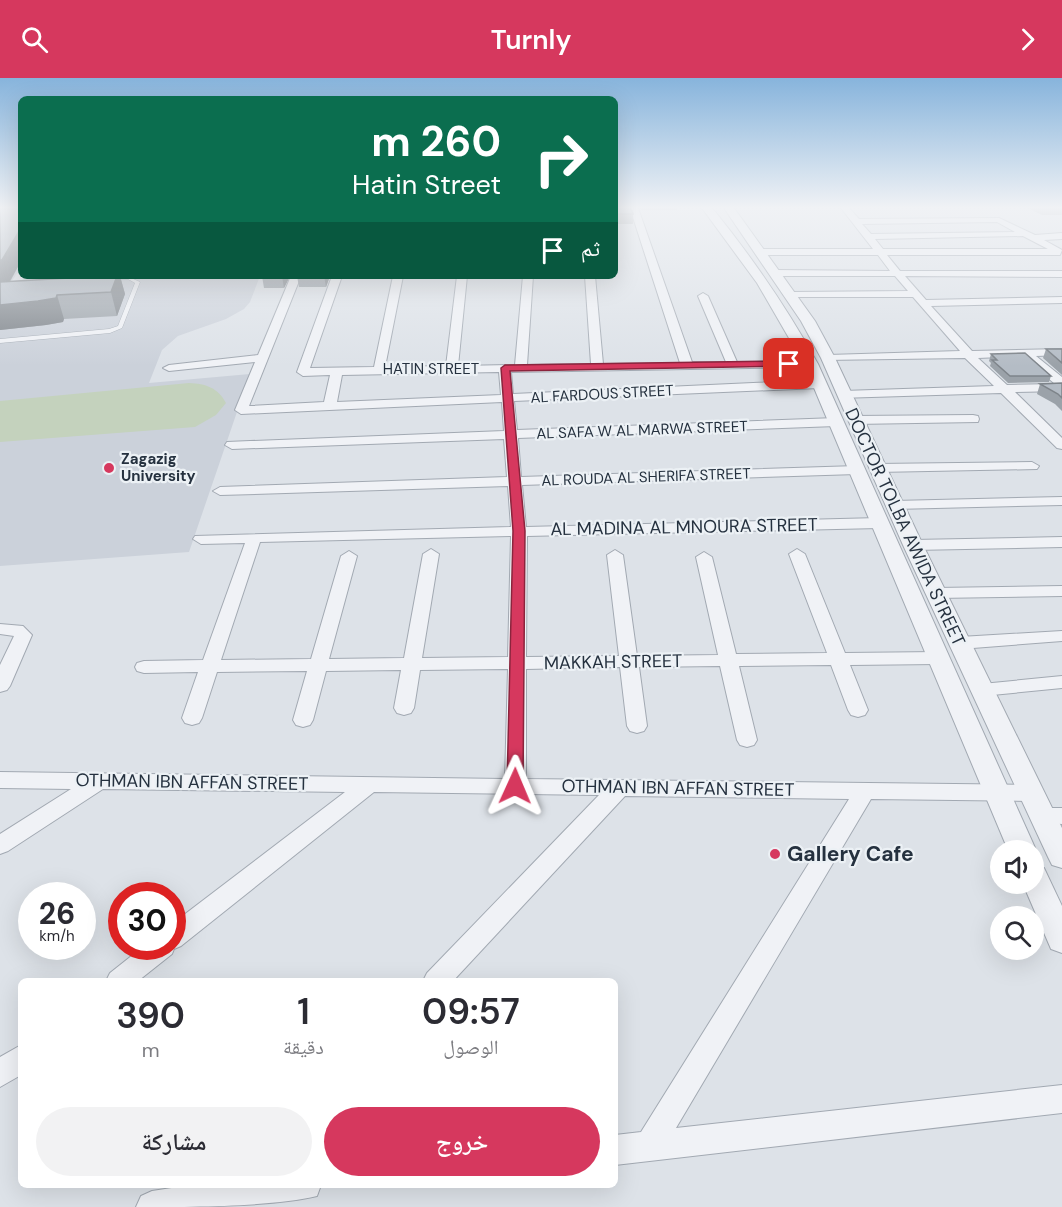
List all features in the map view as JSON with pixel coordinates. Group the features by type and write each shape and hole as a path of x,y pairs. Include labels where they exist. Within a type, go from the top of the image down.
{"street":[{"path":"652,261 687,365"},
{"name":"DOCTOR TOLBA AWIDA STREET","path":"748,261 843,396 845,421 857,470 1018,840"},
{"name":"DOCTOR TOLBA AWIDA STREET","path":"766,261 808,321 819,361 819,384 877,468 1032,793 1052,816 1062,857"},
{"path":"887,261 969,355 1062,445"},
{"path":"775,273 1062,274"},
{"path":"169,368 263,358 295,279"},
{"name":"HATIN STREET","path":"336,279 303,372 379,369 424,385 452,368 733,365 1062,352"},
{"path":"379,369 397,279"},
{"path":"452,368 462,279"},
{"path":"515,786 519,531 508,398 528,279"},
{"path":"590,279 597,367"},
{"path":"791,295 916,294"},
{"path":"703,296 733,365"},
{"path":"924,303 1062,300"},
{"path":"1026,354 1062,385"},
{"name":"AL FARDOUS STREET","path":"263,358 241,410 330,406 424,385 508,398 819,384"},
{"path":"747,364 757,387"},
{"path":"330,406 337,371"},
{"path":"843,396 1062,385"},
{"name":"AL SAFA W AL MARWA STREET","path":"232,445 845,421 973,419"},
{"path":"877,468 1032,466"},
{"name":"AL ROUDA AL SHERIFA STREET","path":"220,491 857,470"},
{"path":"894,505 1062,501"},
{"name":"AL MADINA AL MNOURA STREET","path":"201,539 879,523"},
{"path":"192,718 254,538"},
{"path":"913,545 1062,542"},
{"path":"404,708 432,554"},
{"path":"797,554 858,710"},
{"path":"615,555 637,726"},
{"path":"303,720 350,556"},
{"path":"704,557 747,740"},
{"path":"936,593 1062,591"},
{"path":"0,629 17,630 23,635 0,686"},
{"path":"960,643 1062,636"},
{"name":"MAKKAH STREET","path":"144,667 938,658"},
{"path":"982,690 1062,682"},
{"name":"OTHMAN IBN AFFAN STREET","path":"0,780 1032,793"},
{"path":"0,845 99,781"},
{"path":"186,928 370,784"},
{"path":"439,978 620,788"},
{"path":"650,1146 865,791"},
{"path":"1042,894 1062,940"},
{"path":"123,978 145,960"},
{"path":"0,1074 18,1060"},
{"path":"618,1150 1062,1099"},
{"path":"159,1207 239,1189 256,1188"}],"lane":[{"path":"0,341 110,331 120,327 138,282 131,279"}],"shaded area":[{"name":"Zagazig University","path":"0,261 18,261 18,272 12,281 36,279 259,279 250,302 244,309 226,319 178,336 162,350 149,383 250,374 189,552 0,566"}],"green space":[{"path":"189,383 210,387 219,393 226,403 216,415 195,427 0,442 0,401"}],"building":[{"path":"116,279 111,292 57,295 56,298 0,305 0,282"},
{"path":"1046,349 1062,349 1062,363"},
{"path":"1025,353 1051,376 1010,376 992,360 997,360 991,354"},
{"path":"1062,383 1062,398 1040,384"}],"place":[{"name":"Zagazig University","path":"109,468"},
{"name":"Gallery Cafe","path":"775,854"}],"route":[{"path":"515,786 519,531 505,368 789,364"}]}
